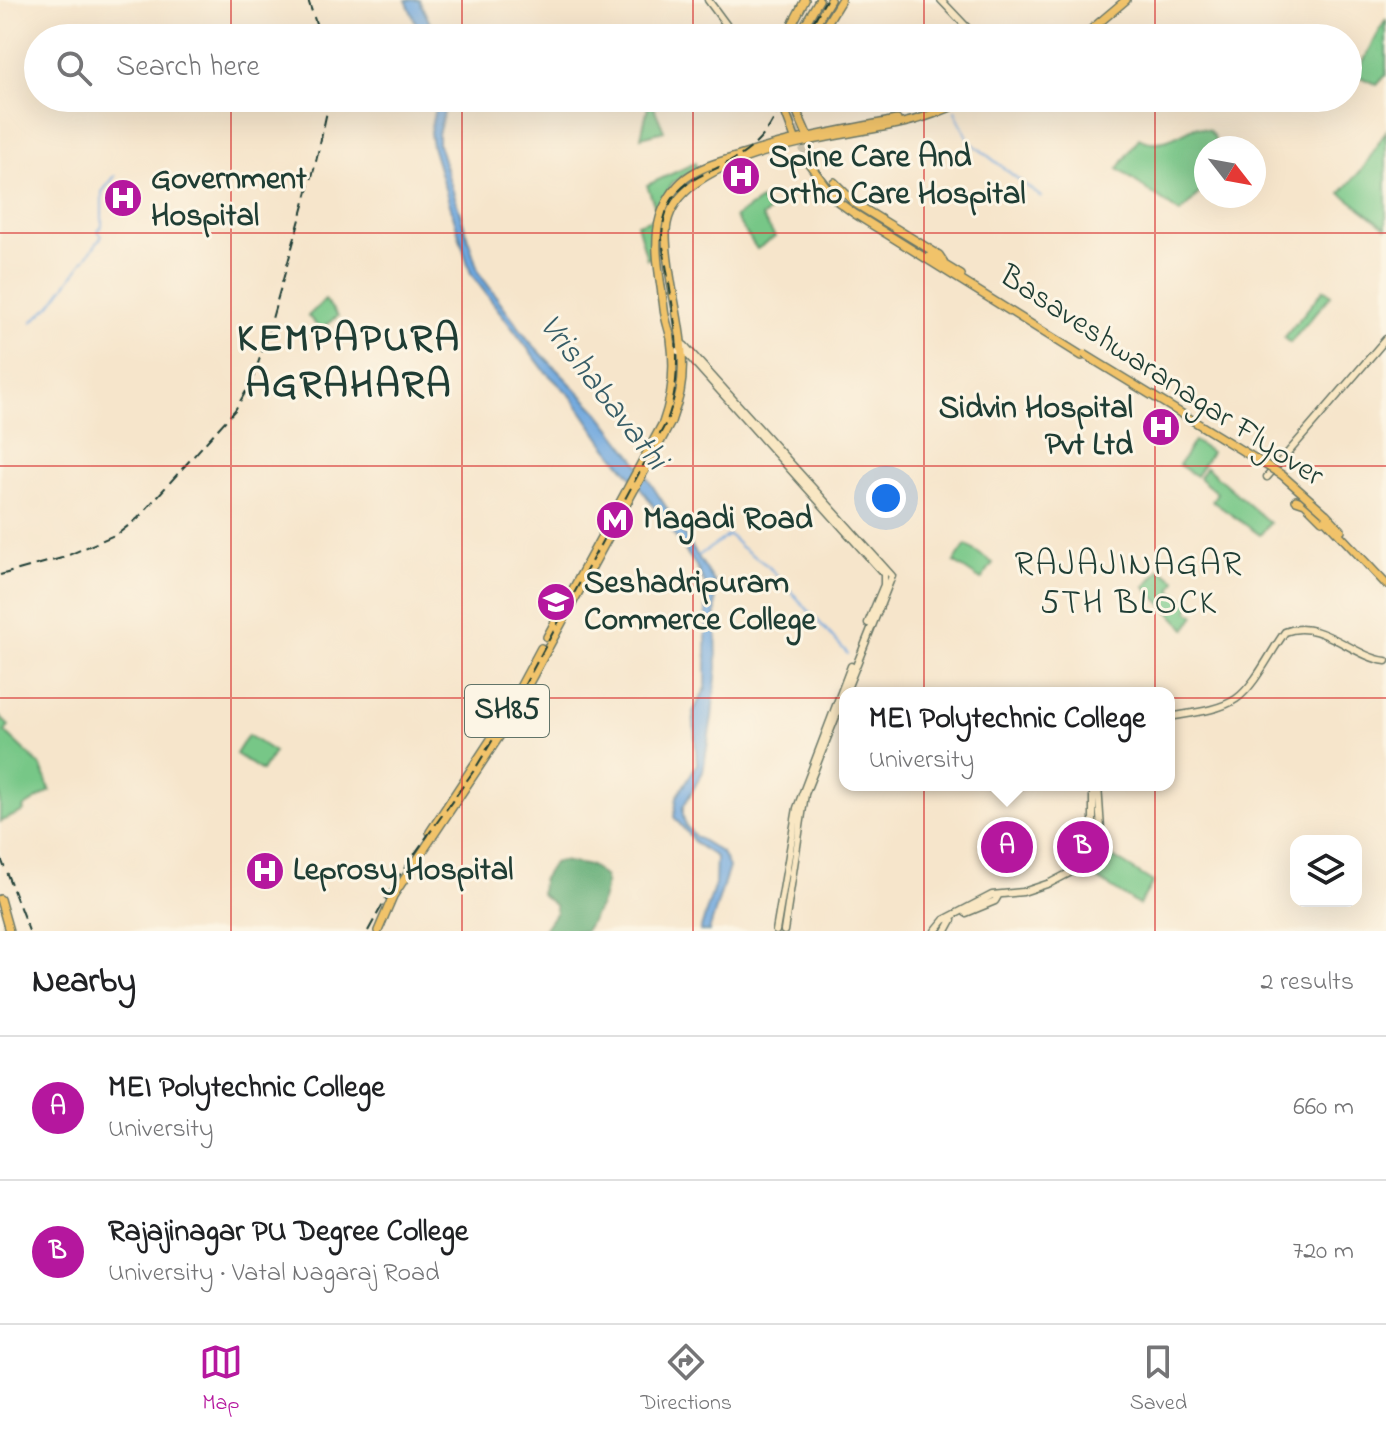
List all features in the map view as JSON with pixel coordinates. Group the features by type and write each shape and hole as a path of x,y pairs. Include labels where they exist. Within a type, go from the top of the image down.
{"main road":[{"path":"708,0 726,24"},
{"path":"793,24 805,0"},
{"path":"811,24 819,0"},
{"path":"812,21 830,0"},
{"path":"826,24 841,0"},
{"path":"941,0 964,24"},
{"path":"1090,24 1118,0"},
{"path":"1098,24 1126,0"},
{"path":"785,112 796,141"},
{"path":"797,112 809,138"},
{"name":"SH85","path":"376,931 393,896 498,738 633,486 671,422 680,392 666,243 666,225 671,207 678,197 704,177 785,144 921,112"},
{"name":"SH85","path":"809,138 903,124 935,112"},
{"path":"789,122 785,144 800,153"},
{"path":"809,160 841,197 944,271"},
{"path":"834,182 856,204 939,255 944,271"},
{"name":"Basaveshwaranagar Flyover","path":"944,271 1083,355"},
{"name":"Basaveshwaranagar Flyover","path":"944,271 1282,475 1343,531"},
{"path":"1267,477 1386,339"},
{"path":"676,346 765,439 885,576 843,687"},
{"path":"676,346 737,401 892,576 848,687"},
{"path":"1296,500 1305,503 1343,531 1386,584"},
{"path":"1377,570 1386,577"},
{"path":"1175,716 1234,700 1247,689 1285,632 1291,629 1315,631 1385,660"},
{"path":"776,931 797,808 839,698"},
{"path":"784,931 805,794 839,709"},
{"path":"940,931 948,920 992,895 1050,883 1077,869 1101,830 1097,791"},
{"path":"0,899 7,931"},
{"path":"0,911 7,931"}],"green space":[{"path":"1386,19 1386,75 1377,85 1362,78 1362,64"},
{"path":"647,112 656,112 664,131 641,137"},
{"path":"1195,127 1209,130 1214,136 1194,136 1194,199 1180,213 1118,169 1139,138 1160,142"},
{"path":"1386,131 1386,228 1341,193 1364,167"},
{"path":"695,163 697,168 672,183 656,210 647,185"},
{"path":"761,200 769,212 762,217 775,237 757,249 735,217"},
{"path":"656,218 651,241 653,256 647,259 637,224"},
{"path":"1324,289 1331,295 1290,343 1284,338"},
{"path":"325,300 338,316 320,329 308,316"},
{"path":"1194,441 1211,452 1196,476 1179,465"},
{"path":"1206,467 1270,523 1260,535 1212,501 1217,493 1199,478"},
{"path":"966,545 993,563 981,580 954,562"},
{"path":"1160,569 1176,580 1171,590 1192,604 1188,611 1195,615 1186,629 1145,587"},
{"path":"0,717 9,726 5,732 41,766 50,791 23,808 24,811 0,822"},
{"path":"248,735 274,752 262,771 236,754"},
{"path":"1105,852 1153,882 1139,905 1089,873 1100,854"},
{"path":"561,861 591,866 605,877 603,898 585,931 543,931 556,912 555,905 541,894 542,880 553,863"}],"water":[{"path":"406,0 419,0 430,24 416,24"},
{"path":"434,112 444,112 438,144 479,273 530,342 599,413 637,462 715,583 717,667 712,717 703,772 683,807 686,826 695,836 722,853 729,867 709,931 700,931 715,884 716,857 696,844 674,817 677,797 697,764 693,712 706,688 706,586 696,566 640,487 605,445 571,396 545,371 471,274 430,132"}],"waterway":[{"path":"955,112 969,141 1041,197"},
{"path":"32,322 51,305 102,236 98,231 102,226 102,192 115,176"},
{"path":"698,556 729,535 768,566 848,654"}],"tunnel":[{"path":"790,112 807,161"}],"railway":[{"path":"308,0 316,24"},
{"path":"812,24 826,0"},
{"path":"0,575 62,558 119,533 138,518 235,410 252,381 266,340 315,166 327,112"},
{"path":"368,931 396,880 475,769 511,710 666,423 673,401 677,355 662,239 665,217 672,200 694,179 753,146 763,136 777,112"},
{"path":"0,856 29,931"}],"place":[{"name":"Spine Care And Ortho Care Hospital","path":"741,176"},
{"name":"Government Hospital","path":"123,198"},
{"name":"Sidvin Hospital Pvt Ltd","path":"1161,427"},
{"name":"Magadi Road","path":"615,520"},
{"name":"Seshadripuram Commerce College","path":"556,602"},
{"name":"MEI Polytechnic College","path":"1007,847"},
{"name":"Rajajinagar PU Degree College","path":"1083,847"},
{"name":"Leprosy Hospital","path":"265,871"}],"district":[{"name":"KEMPAPURA AGRAHARA","path":"349,363"},
{"name":"RAJAJINAGAR 5TH BLOCK","path":"1129,586"}],"water label":[{"name":"Vrishabavathi","path":"602,393"}]}
